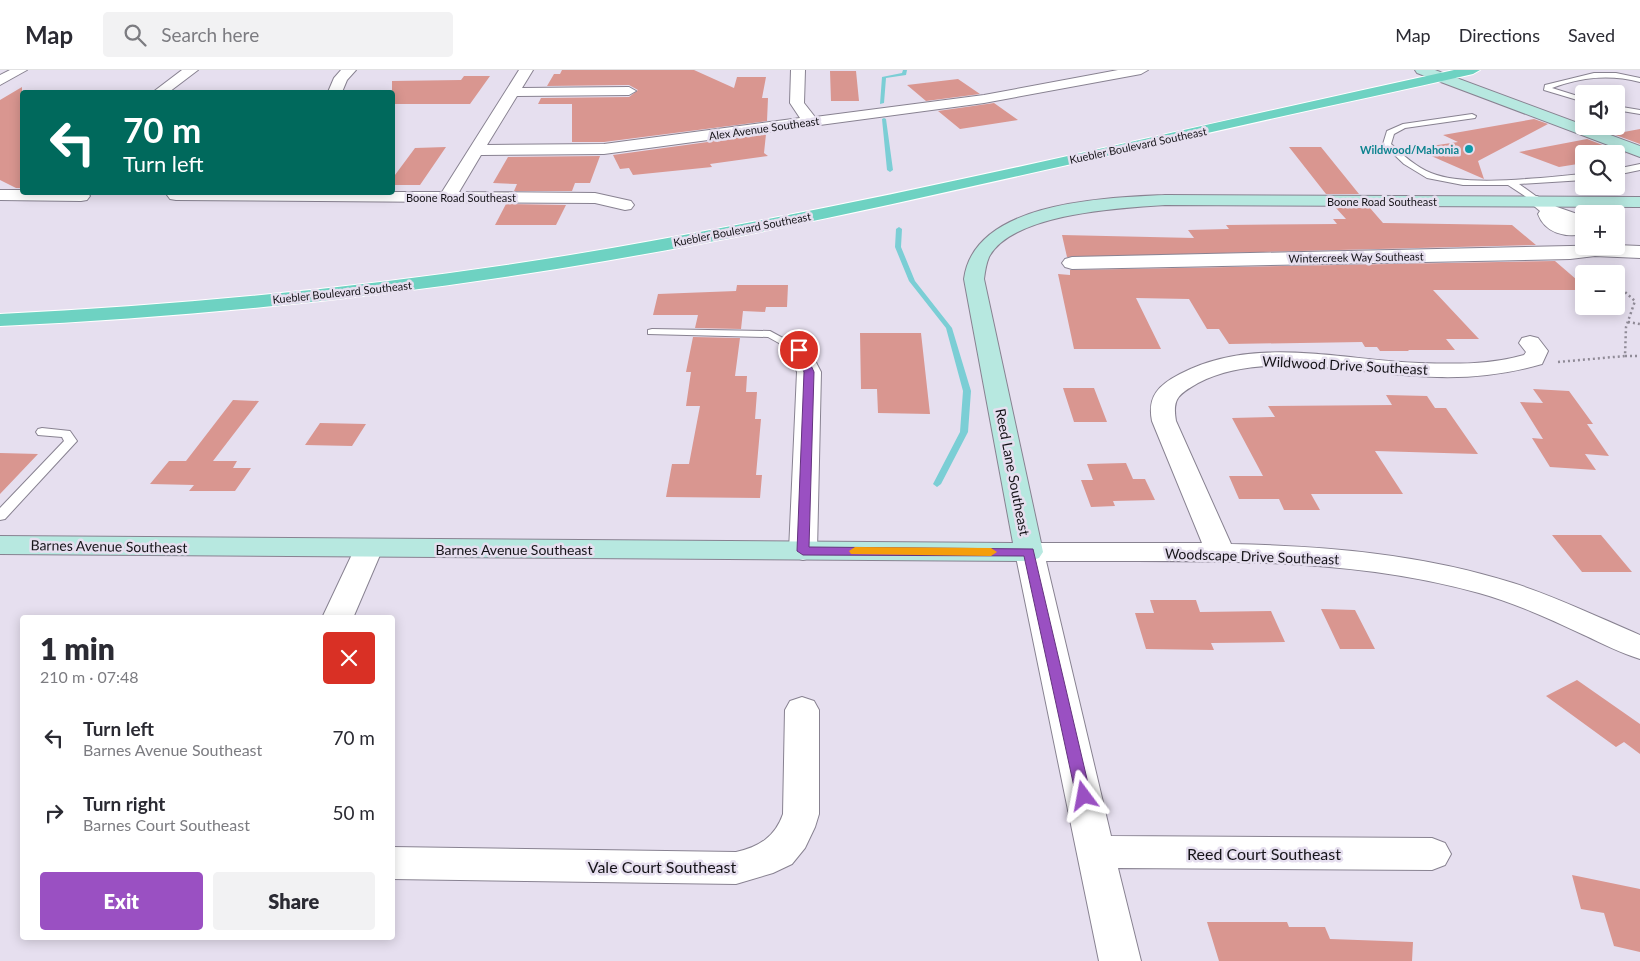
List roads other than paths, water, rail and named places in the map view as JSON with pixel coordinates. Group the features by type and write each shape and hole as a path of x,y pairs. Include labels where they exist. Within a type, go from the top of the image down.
{"main road":[{"name":"Kuebler Boulevard Southeast","path":"0,320 287,298 445,280 538,266 764,226 1473,70"}],"street":[{"path":"0,81 20,70"},
{"path":"163,90 191,70"},
{"path":"336,90 341,78 349,70"},
{"path":"447,197 526,70"},
{"path":"798,70 797,103 810,121"},
{"name":"Alex Avenue Southeast","path":"476,150 604,149 984,99 1141,70"},
{"path":"1422,70 1640,152"},
{"path":"1034,77 1051,87"},
{"path":"513,92 629,91"},
{"path":"0,196 81,196"},
{"name":"Boone Road Southeast","path":"176,196 595,198 625,205"},
{"name":"Boone Road Southeast","path":"1124,202 1203,200 1640,202"},
{"path":"1537,201 1553,212 1547,214 1548,219 1575,236"},
{"name":"Reed Lane Southeast","path":"1120,961 1029,552 975,286 975,263 983,250 994,239 1025,222 1070,210 1124,202"},
{"name":"Wintercreek Way Southeast","path":"1072,263 1550,253 1575,245"},
{"name":"Wintercreek Way Southeast","path":"1625,249 1640,252"},
{"path":"799,350 809,372 803,551"},
{"name":"Wildwood Drive Southeast","path":"1221,554 1164,421 1162,405 1168,393 1196,372 1219,366 1262,360 1434,370 1487,367 1529,352"},
{"name":"Barnes Avenue Southeast","path":"0,544 1029,552"},
{"path":"338,615 369,548"},
{"name":"Woodscape Drive Southeast","path":"1029,552 1292,555 1350,560 1484,584 1530,600 1640,648"},
{"name":"Vale Court Southeast","path":"395,863 736,868 763,863 783,849 797,830 801,814 802,710"},
{"name":"Reed Court Southeast","path":"1096,852 1432,854"}],"lane":[{"path":"1575,98 1556,94 1548,90 1548,87 1602,74 1627,76 1640,80"},
{"path":"1625,110 1640,112"},
{"path":"1625,115 1640,112"},
{"path":"1472,116 1403,126 1390,133 1387,144 1398,156 1429,176 1455,181 1575,177"},
{"path":"1625,170 1640,167"},
{"path":"1509,180 1537,201"},
{"path":"652,332 770,334 799,350"},
{"path":"0,516 72,440 66,434 42,432"}],"waterway":[{"path":"882,103 884,77 904,74 905,70"},
{"path":"884,119 890,170"},
{"path":"899,229 898,247 912,281 949,328 967,391 964,432 937,484"}],"place":[{"name":"Wildwood/Mahonia","path":"1469,149"}]}
